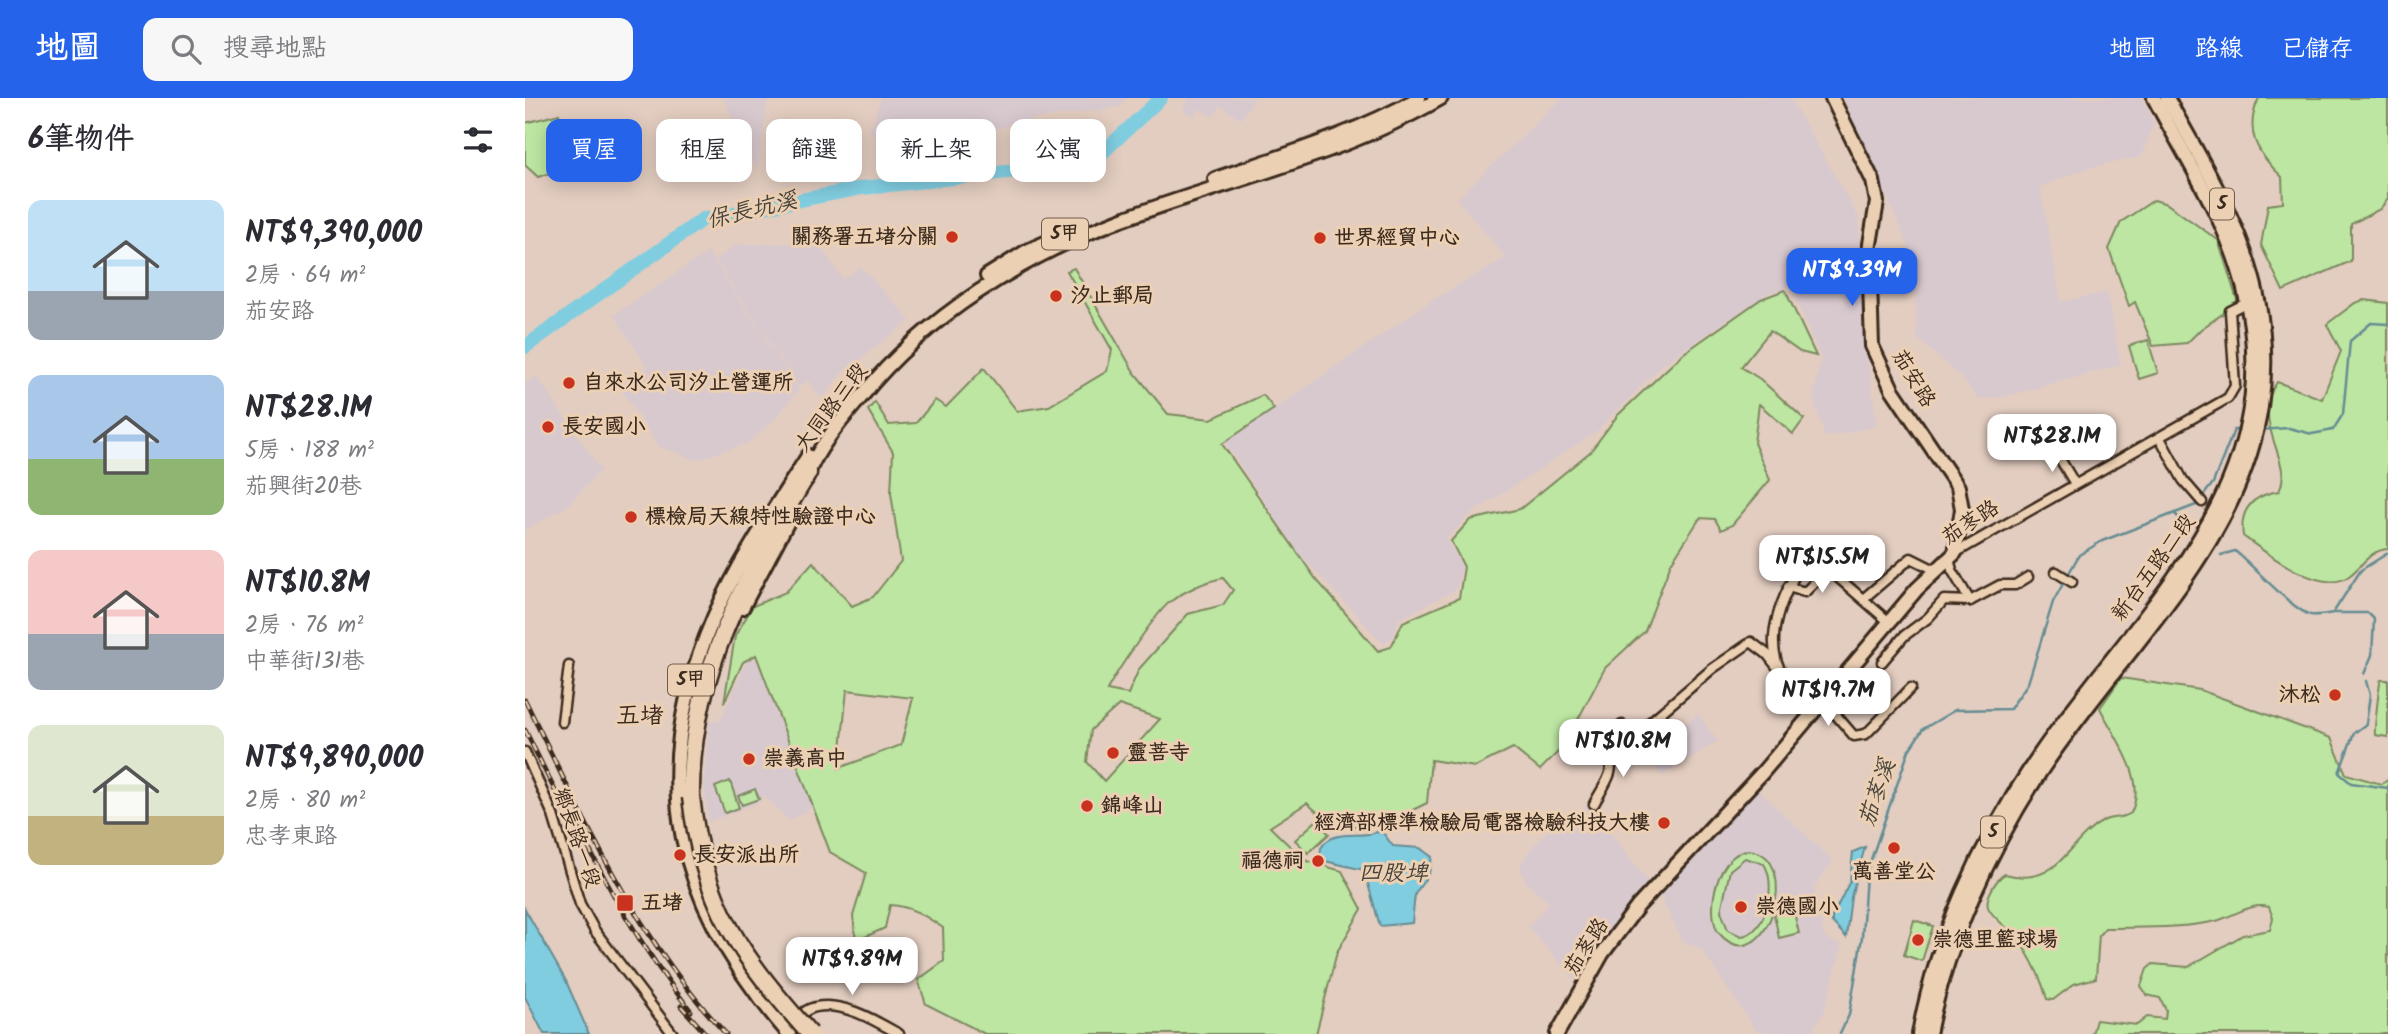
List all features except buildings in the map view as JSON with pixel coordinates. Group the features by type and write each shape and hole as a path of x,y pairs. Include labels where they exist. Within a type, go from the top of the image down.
{"highway":[{"path":"808,473 725,628 711,665 694,733 688,800 701,859 732,934 757,974 810,1034"},
{"path":"789,486 725,615 699,677 686,746 688,800 698,872 729,937 754,978 803,1034"}],"main road":[{"name":"大同路三段","path":"787,1031 737,970 698,894 680,828 675,777 684,709 701,650 715,615 767,518 833,419 870,373 915,329 1027,251 1117,212 1294,154 1381,118 1419,98"},
{"name":"大同路三段","path":"820,1034 759,963 732,919 706,856 697,795 701,722 712,678 732,628 801,498 808,473 841,420 877,377 921,335 1003,276 1075,239 1120,220 1377,132 1441,98"},
{"name":"茄安路","path":"1832,98 1873,181 1877,202 1869,250 1872,346 1892,389 1958,487 1962,509 1952,556"},
{"name":"新台五路二段","path":"1929,1034 1952,948 1988,864 2040,773 2091,701 2193,569 2215,535 2239,489 2251,453 2260,408 2264,366 2237,234 2170,116 2154,98"},
{"name":"新台五路二段","path":"2167,98 2170,116"},
{"name":"新台五路二段","path":"1919,1034 1946,936 1991,835 2033,765 2074,705 2199,543 2226,494 2239,461 2251,404 2255,321"},
{"name":"茄苳路","path":"1557,1034 1602,954 1637,906 1762,773 1930,575 1952,556"}],"street":[{"name":"茄苳路","path":"1952,556 2160,438 2233,392 2230,311 2252,301"},
{"path":"2160,438 2183,480 2200,498"},
{"path":"2054,449 2075,484"},
{"path":"1952,556 1952,570 1971,601"},
{"path":"1785,677 1773,636 1788,587 1804,558"},
{"path":"1863,599 1911,558 1937,570"},
{"path":"1788,587 1805,592 1826,571 1889,622"},
{"path":"2056,572 2072,582"},
{"path":"1882,662 1904,636 1928,618 1944,600 1971,601 2000,585 2015,585 2028,577"},
{"path":"1594,804 1610,772 1610,738 1622,725 1635,735 1712,669 1751,642 1767,654 1785,677 1822,704 1854,736 1866,734 1911,688"},
{"path":"562,722 569,666"},
{"name":"鄉長路一段","path":"525,752 553,815 580,904 595,931 673,1034"},
{"path":"787,1031 801,1014 815,1007 840,1008 868,1017 899,1034"}],"shaded area":[{"path":"723,98 768,98 757,170 752,159 752,119 733,119"},
{"path":"881,98 1126,98 1120,107 1034,119 1010,119 1010,124 996,129 996,119 876,119 876,134 870,132"},
{"path":"1188,98 1255,98 1241,119 1220,106 1213,117 1199,109 1194,116 1183,111"},
{"path":"1562,98 1790,98 1859,218 1864,327 1877,426 1825,437 1813,398 1821,358 1791,287 1766,294 1663,364 1596,432 1471,514 1446,539 1462,566 1457,589 1398,620 1394,637 1383,643 1303,558 1225,443 1431,301 1506,258 1457,199"},
{"path":"1843,98 2142,98 2154,122 2141,157 2088,168 2040,187 2061,302 2107,292 2121,365 2003,397 1978,399 1966,382 1917,338 1914,259"},
{"path":"817,242 843,279 861,267 910,320 839,376 824,397 820,397 808,381 799,387 715,260 736,245"},
{"path":"708,252 799,389 775,419 748,443 695,460 658,446 617,382 630,373 648,369 614,315"},
{"name":"長安國小","path":"537,377 601,470 567,506 525,530 525,384"},
{"name":"崇義高中","path":"756,658 812,807 789,821 764,795 760,802 708,822 704,779 709,721 720,721 747,661"},
{"path":"1698,714 1718,741 1662,775 1636,742 1646,734 1656,746"},
{"name":"崇德國小","path":"1757,789 1833,861 1814,887 1824,937 1842,946 1824,1012 1810,1034 1756,1031 1701,949 1683,941 1658,892"},
{"path":"1589,804 1648,882 1619,916 1577,982 1528,927 1549,903 1526,882 1520,867 1528,852 1557,821 1570,819"}],"green space":[{"path":"2259,98 2388,98 2388,199 2380,209 2351,224 2351,261 2283,291 2261,245 2268,205 2283,203 2282,177 2266,160 2255,142 2252,121"},
{"path":"559,114 559,119 546,119 546,174 538,177 525,165 525,123"},
{"path":"2154,200 2167,204 2218,240 2238,303 2201,329 2187,343 2153,346 2135,302 2129,306 2109,249 2121,222"},
{"path":"1074,268 1134,372 1168,414 1211,419 1263,395 1274,409 1222,444 1315,578 1378,651 1391,647 1403,622 1459,598 1464,567 1451,541 1470,520 1520,509 1590,452 1618,415 1684,353 1761,299 1785,290 1816,356 1800,352 1770,331 1741,367 1760,379 1804,419 1793,434 1759,404 1754,443 1770,480 1732,525 1721,530 1715,519 1700,518 1671,563 1645,631 1605,668 1564,746 1540,770 1513,748 1475,767 1431,760 1427,803 1388,822 1335,828 1307,803 1270,827 1304,860 1342,871 1362,909 1337,952 1316,1034 985,1034 926,1004 918,980 944,961 943,928 912,910 890,905 885,928 856,941 853,916 866,873 830,852 756,655 743,662 724,703 735,636 753,606 786,592 813,562 852,606 873,597 901,561 891,493 893,452 868,410 875,402 889,425 916,423 935,400 946,407 984,368 1017,411 1049,406 1107,371 1112,350 1067,271","holes":["1223,578 1233,590 1223,605 1188,614 1139,669 1128,694 1107,690 1164,607 1188,590","847,690 913,698 901,745 839,768","1119,705 1160,719 1104,781 1087,762 1091,730"]},
{"path":"2364,300 2388,303 2388,549 2376,552 2349,576 2338,581 2324,581 2294,570 2243,536 2243,518 2256,500 2279,491 2282,480 2268,412 2270,397 2277,382 2322,399 2341,351 2327,324 2355,303"},
{"path":"2148,340 2158,373 2139,379 2129,346"},
{"path":"2121,678 2200,690 2331,738 2346,774 2381,784 2388,780 2388,1034 2092,1034 2096,1020 2137,1025 2147,1017 2165,1019 2166,1010 2160,998 2147,995 2141,986 2147,969 2153,964 2188,967 2243,935 2270,930 2273,918 2269,907 2262,906 2248,908 2202,924 2105,928 2099,935 2096,978 2074,984 2053,1000 2047,999 2027,953 2018,939 1990,911 1988,898 1995,884 2005,874 2023,877 2038,875 2051,869 2092,829 2105,820 2131,813 2135,800 2133,773 2100,708"},
{"path":"2381,680 2388,680 2388,737 2375,735"},
{"path":"730,781 739,808 725,813 715,787"},
{"path":"755,789 759,799 742,805 738,796"},
{"path":"1317,820 1329,834 1308,853 1295,840"},
{"path":"1748,850 1766,857 1775,872 1777,892 1772,913 1763,931 1750,943 1735,944 1718,932 1713,910 1722,871 1738,854","holes":["1745,858 1764,864 1770,883 1767,906 1757,927 1741,936 1728,930 1721,911 1730,870"]},
{"path":"1793,909 1799,933 1779,938 1774,914"},
{"name":"崇德里籃球場","path":"1914,920 1933,926 1922,961 1904,955"}],"water":[{"name":"四股埤","path":"1383,833 1393,846 1420,848 1432,857 1429,873 1415,894 1412,923 1380,926 1364,870 1325,861 1320,856 1321,848 1332,838"},
{"path":"1865,847 1851,897 1846,937 1832,922 1832,917 1850,881 1853,852"},
{"path":"525,909 566,981 589,1034 544,1034 525,997"}],"waterway":[{"name":"保長坑溪","path":"525,347 703,219 862,188 1043,168 1102,153 1161,98"},
{"path":"2259,430 2289,428 2312,434 2333,430 2343,414 2350,341 2371,323 2388,324"},
{"name":"茄苳溪","path":"1840,1034 1849,1015 1862,937 1866,874 1909,750 1923,729 1955,710 2010,709 2028,683 2053,602 2079,555 2102,541 2196,505 2213,483 2234,430 2242,430"},
{"name":"茄苳溪","path":"2174,513 2183,522"},
{"name":"茄苳溪","path":"2221,555 2235,551 2294,605 2303,612 2317,615 2333,613 2361,570 2388,553"},
{"path":"2335,613 2368,613 2374,619 2372,655 2364,674"},
{"path":"2366,681 2370,695 2366,724 2354,733 2339,773 2351,783 2388,788"}],"railway":[{"path":"525,700 590,832 638,917 694,997 726,1034"},
{"path":"525,730 568,817"},
{"path":"567,805 623,911 655,962 691,1011"},
{"path":"681,1006 706,1034"}],"place":[{"name":"關務署五堵分關","path":"952,237"},
{"name":"世界經貿中心","path":"1320,238"},
{"name":"汐止郵局","path":"1056,296"},
{"name":"自來水公司汐止營運所","path":"569,383"},
{"name":"長安國小","path":"548,427"},
{"name":"標檢局天線特性驗證中心","path":"631,517"},
{"name":"沐松","path":"2335,695"},
{"name":"靈菩寺","path":"1113,753"},
{"name":"崇義高中","path":"749,759"},
{"name":"錦峰山","path":"1087,806"},
{"name":"經濟部標準檢驗局電器檢驗科技大樓","path":"1664,823"},
{"name":"萬善堂公","path":"1894,848"},
{"name":"長安派出所","path":"680,855"},
{"name":"福德祠","path":"1318,861"},
{"name":"五堵","path":"625,903"},
{"name":"崇德國小","path":"1741,907"},
{"name":"崇德里籃球場","path":"1918,940"}],"district":[{"name":"五堵","path":"640,716"}]}
